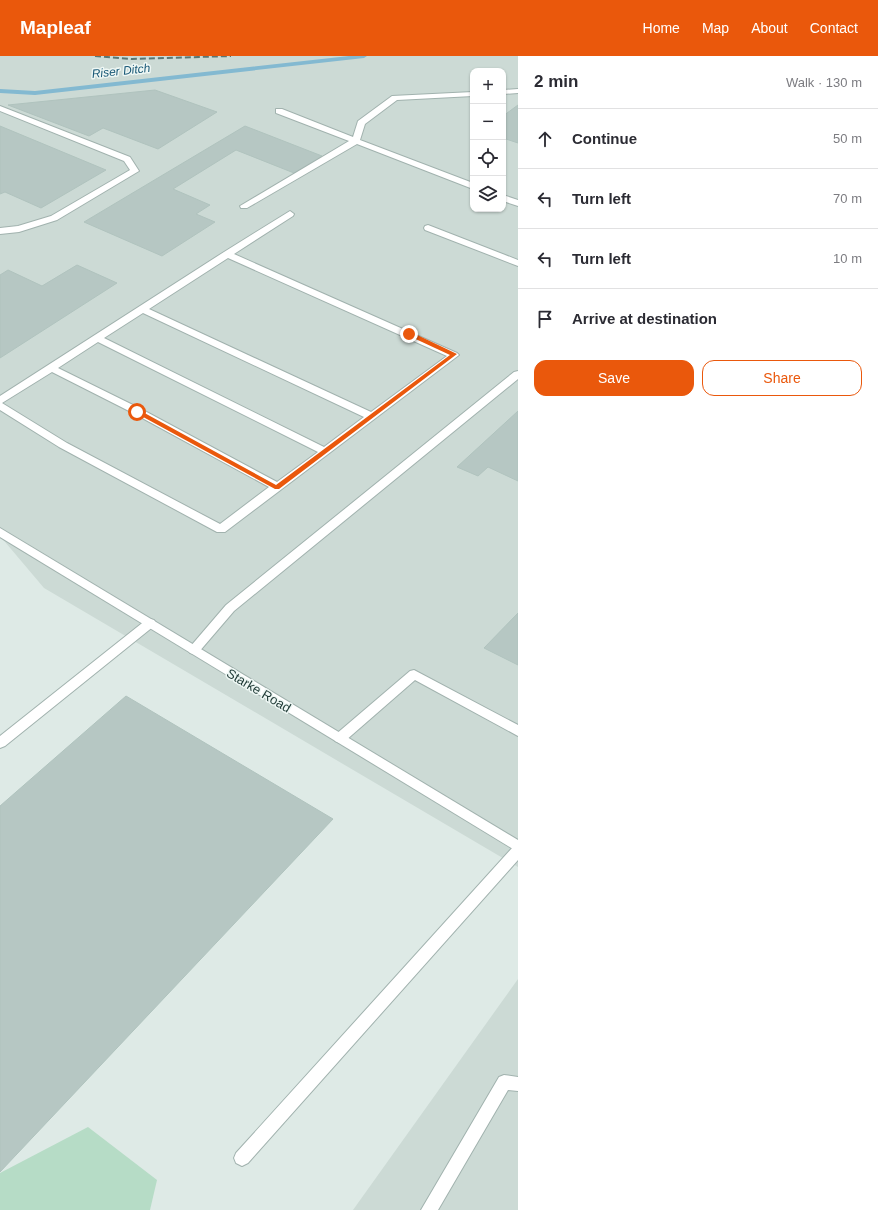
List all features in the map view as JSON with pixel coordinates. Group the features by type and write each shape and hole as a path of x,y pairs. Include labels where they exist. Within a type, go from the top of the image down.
{"street":[{"path":"506,92 518,91"},
{"path":"244,206 356,141 361,124 394,98 470,94"},
{"path":"0,108 127,159 135,172 54,218 19,229 0,231"},
{"path":"279,111 470,185"},
{"path":"506,199 518,203"},
{"path":"0,401 290,214"},
{"path":"428,228 518,263"},
{"path":"0,406 63,445 221,529 454,354 227,254"},
{"path":"142,309 370,416"},
{"path":"97,338 324,451"},
{"path":"51,368 277,487"},
{"path":"194,650 230,608 518,374"},
{"name":"Starke Road","path":"0,532 518,847"},
{"path":"0,743 150,623"},
{"path":"340,738 414,674 518,731"},
{"path":"242,1158 518,851"},
{"path":"429,1210 504,1082 518,1084"}],"shaded area":[{"path":"0,56 518,56 518,867 44,588 0,536"},
{"path":"518,979 518,1210 353,1210"}],"green space":[{"path":"88,1127 157,1180 150,1210 0,1210 0,1173"}],"building":[{"path":"155,90 217,112 158,149 103,128 89,136 8,105"},
{"path":"518,105 518,143 506,139 506,114"},
{"path":"0,126 106,170 41,208 5,192 0,194"},
{"path":"245,126 322,156 294,173 236,150 173,189 210,205 196,214 215,222 162,256 84,222"},
{"path":"77,265 117,283 0,358 0,275 8,270 42,286"},
{"path":"518,411 518,481 488,467 478,476 457,467"},
{"path":"518,613 518,665 484,648"},
{"path":"126,696 333,819 0,1172 0,806"}],"waterway":[{"name":"Riser Ditch","path":"0,91 35,93 364,56"}],"railway":[{"path":"95,56 132,59 231,56"}],"route":[{"path":"137,412 277,487 454,354 409,334"}]}
